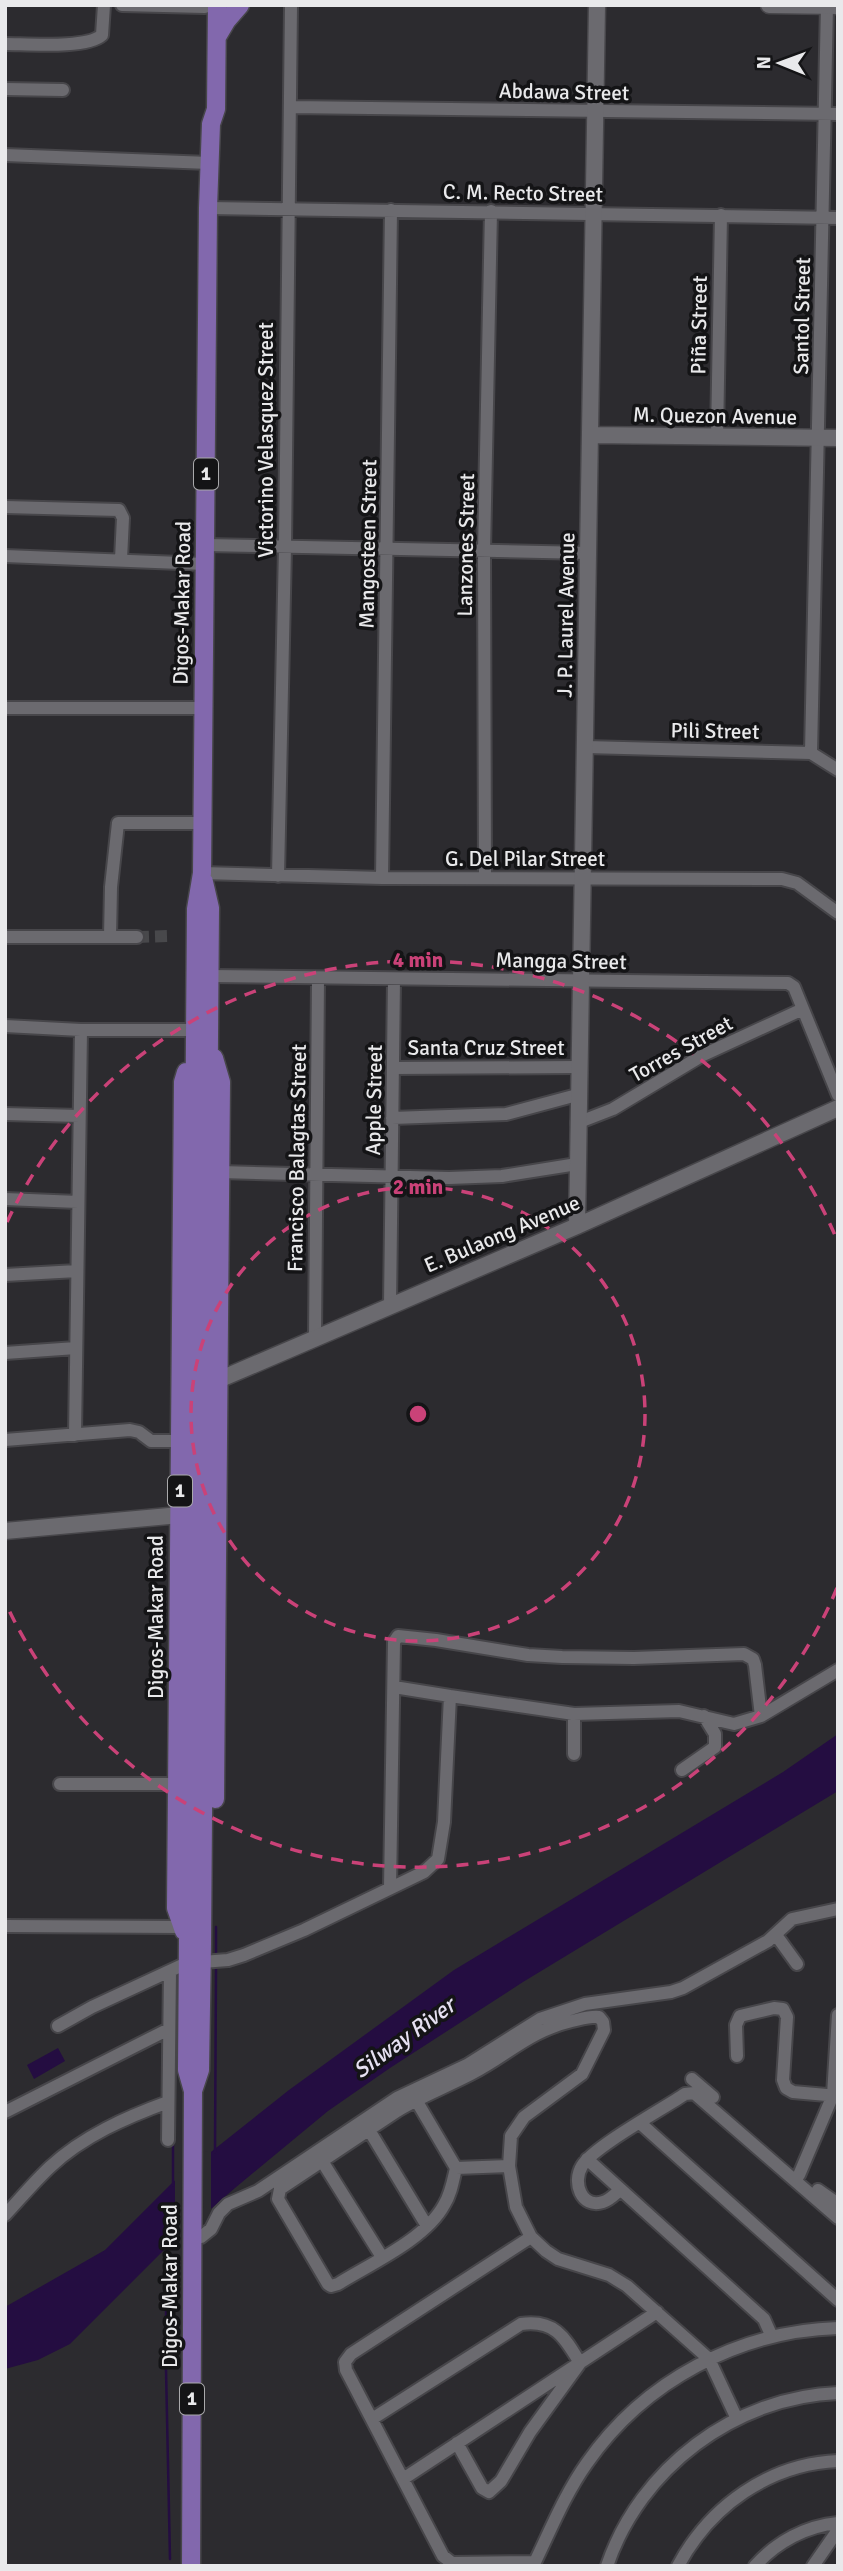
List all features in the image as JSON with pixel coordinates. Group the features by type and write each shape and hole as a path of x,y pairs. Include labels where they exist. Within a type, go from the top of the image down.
{"main road":[{"path":"217,37 240,5"},
{"name":"Digos-Makar Road","path":"191,2566 193,2091 187,2070 195,1953 202,1034 196,909 202,873 208,208 211,124 216,109 217,37 209,6"},
{"name":"Digos-Makar Road","path":"209,6 204,108 211,124"},
{"name":"Digos-Makar Road","path":"195,1953 176,1908 183,1082 202,1034 210,976 210,908 202,873"},
{"name":"Digos-Makar Road","path":"195,1953 215,1908 221,1082 202,1034"}],"street":[{"path":"5,44 99,39 102,35 104,5"},
{"path":"122,5 209,6"},
{"name":"Victorino Velasquez Street","path":"278,876 285,547 290,5"},
{"name":"J. P. Laurel Avenue","path":"577,1226 597,5"},
{"path":"769,5 831,6"},
{"name":"Santol Street","path":"811,753 824,218 831,114 831,6"},
{"path":"5,89 63,90"},
{"name":"Abdawa Street","path":"290,107 831,114"},
{"path":"5,155 209,163"},
{"name":"C. M. Recto Street","path":"208,208 838,218"},
{"name":"Mangosteen Street","path":"382,878 391,210"},
{"name":"Lanzones Street","path":"485,878 484,551 491,211"},
{"name":"Piña Street","path":"717,436 720,215"},
{"name":"M. Quezon Avenue","path":"591,435 838,438"},
{"path":"5,507 119,510 123,518 121,559"},
{"path":"205,545 588,553"},
{"path":"5,556 205,564"},
{"path":"5,708 203,708"},
{"name":"Pili Street","path":"586,747 811,753"},
{"path":"811,753 838,770"},
{"path":"110,937 111,887 118,823 202,823"},
{"name":"G. Del Pilar Street","path":"202,873 382,878 782,879 797,883 838,913"},
{"path":"5,937 137,937"},
{"name":"Mangga Street","path":"210,976 788,983 794,988 838,1095"},
{"name":"Francisco Balagtas Street","path":"315,1337 318,979"},
{"name":"Apple Street","path":"390,1305 394,979"},
{"name":"Torres Street","path":"577,1123 613,1109 703,1055 803,1009"},
{"path":"5,1026 202,1034"},
{"path":"75,1435 81,1030"},
{"name":"Santa Cruz Street","path":"393,1068 578,1067"},
{"path":"393,1118 506,1114 578,1095"},
{"name":"E. Bulaong Avenue","path":"180,1395 577,1226 838,1108"},
{"path":"5,1114 79,1116"},
{"path":"220,1172 449,1178 502,1176 577,1164"},
{"path":"5,1199 78,1202"},
{"path":"5,1275 77,1271"},
{"path":"5,1353 76,1348"},
{"path":"5,1440 130,1430 139,1432 151,1441 180,1441"},
{"path":"5,1531 218,1512"},
{"path":"390,1888 394,1642 401,1635 550,1656 634,1658 744,1654 753,1659 761,1716"},
{"path":"394,1688 574,1714 679,1712 734,1724 761,1716 838,1670"},
{"path":"58,2026 170,1971 195,1953 229,1960 244,1955 304,1930 424,1872 438,1860 441,1852 450,1696"},
{"path":"574,1714 574,1754"},
{"path":"682,1770 715,1747 715,1734 704,1716"},
{"path":"60,1784 177,1784"},
{"path":"193,2235 201,2237 211,2229 219,2213 228,2204 258,2190 397,2098 467,2064 540,2019 585,2004 683,1988 776,1935 792,1919 838,1909"},
{"path":"5,1926 183,1927"},
{"path":"776,1935 797,1964"},
{"path":"168,2140 170,1971"},
{"path":"737,2056 736,2025 740,2016 774,2008 783,2009 787,2017 784,2085 793,2092 835,2096"},
{"path":"799,2175 835,2096 838,2015"},
{"path":"416,2100 456,2168 446,2204 427,2226 382,2257 338,2284 331,2286 326,2282 278,2199 277,2194 282,2187 416,2100 474,2073 545,2028 588,2017 599,2017 604,2030 586,2068 577,2079 538,2106 517,2125 509,2149 516,2207 531,2237 558,2259 609,2275 627,2286 709,2359 737,2418"},
{"path":"5,2112 169,2029"},
{"path":"692,2078 799,2175 838,2204"},
{"path":"620,2190 605,2202 593,2204 578,2190 579,2171 587,2159 685,2094 694,2092 838,2218"},
{"path":"5,2215 51,2166 68,2153 122,2119 168,2102"},
{"path":"640,2123 838,2300"},
{"path":"369,2130 427,2226"},
{"path":"587,2159 764,2319 772,2337"},
{"path":"322,2161 382,2257"},
{"path":"456,2168 509,2166"},
{"path":"531,2237 347,2357 345,2362 346,2370 448,2562 535,2562 577,2479 610,2435 649,2397 709,2359 744,2345 802,2331 838,2328"},
{"path":"403,2479 657,2312"},
{"path":"372,2419 521,2324 540,2324 559,2331 580,2363"},
{"path":"457,2444 482,2488 489,2492 501,2481 549,2405 580,2363"},
{"path":"539,2389 549,2405"},
{"path":"607,2566 625,2526 655,2482 694,2445 737,2418 786,2401 838,2393"},
{"path":"678,2566 704,2527 740,2494 784,2472 815,2463 838,2461"},
{"path":"755,2566 787,2539 809,2529 838,2524"},
{"path":"813,2566 838,2530"}],"water":[{"name":"Silway River","path":"838,1734 838,1791 523,1982 328,2111 167,2247 70,2344 38,2360 5,2369 5,2307 105,2250 173,2182 289,2090 454,1970 783,1772"},
{"path":"58,2048 65,2061 34,2079 27,2065"}],"pier":[{"path":"211,2148 211,2213 175,2244 175,2176"}],"waterway":[{"path":"216,1927 216,1956"},
{"path":"215,2152 216,1967"},
{"path":"173,2139 173,2185"},
{"path":"167,2243 167,2282"},
{"path":"166,2302 166,2332"},
{"path":"166,2369 170,2559"}],"tunnel":[{"path":"137,937 169,936"}]}
